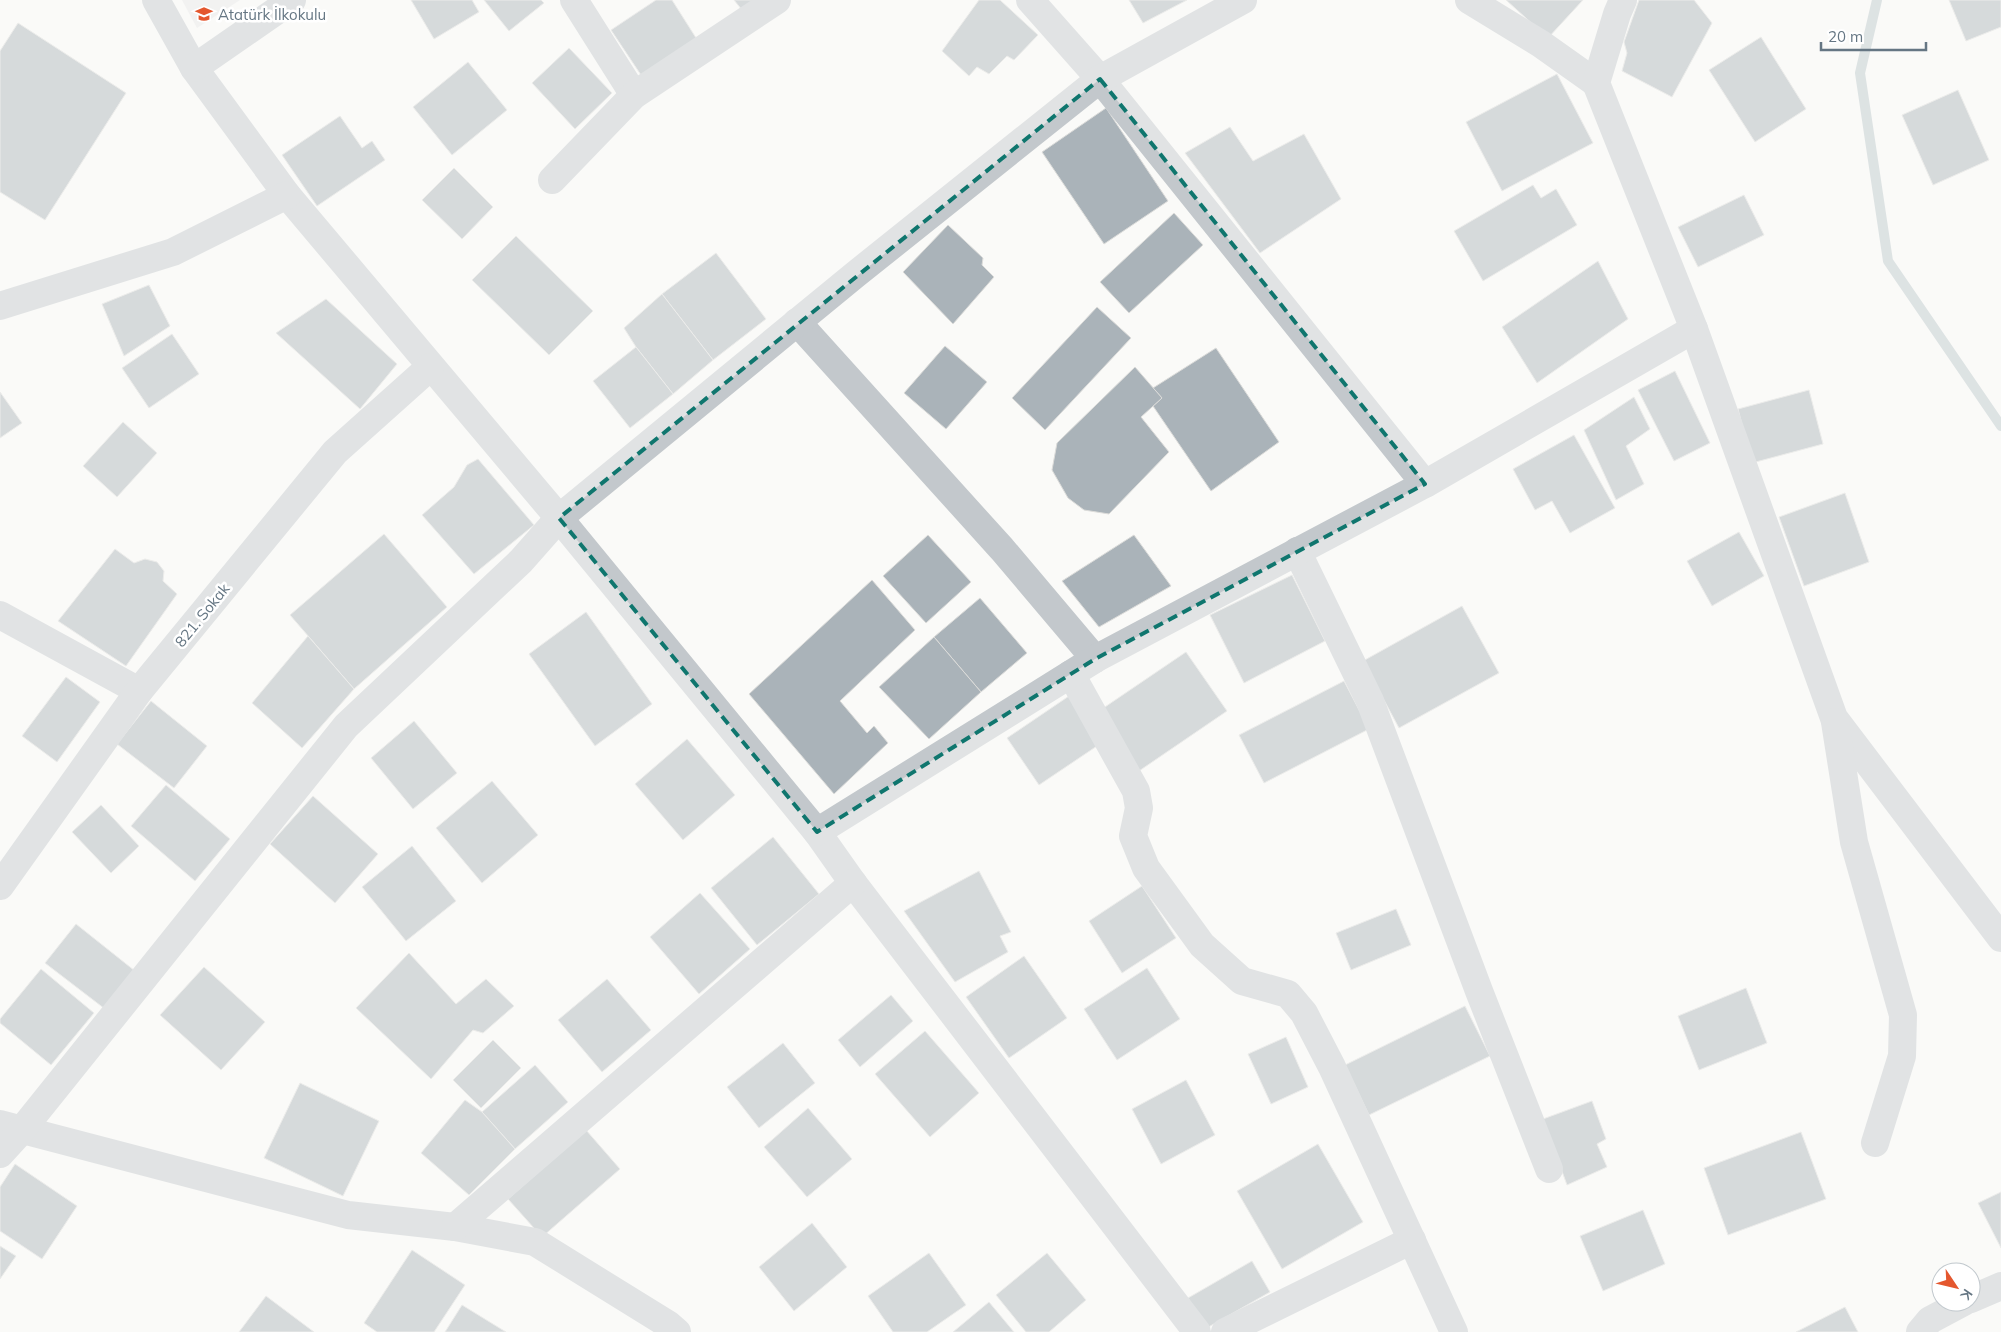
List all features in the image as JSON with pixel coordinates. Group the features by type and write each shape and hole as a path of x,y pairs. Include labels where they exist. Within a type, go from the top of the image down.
{"street":[{"path":"156,0 194,68 287,195 559,518 817,832 853,883 1197,1332"},
{"path":"194,68 292,0"},
{"path":"574,0 634,95"},
{"path":"552,180 634,95 777,0"},
{"path":"1030,0 1100,79 1424,484"},
{"path":"0,1154 11,1127 346,726 521,561 559,518 798,322 1100,79 1243,0"},
{"path":"1469,0 1541,44 1596,84 1694,329 1834,718 1854,842 1903,1015 1902,1056 1875,1143"},
{"path":"1596,84 1623,0"},
{"path":"0,306 173,252 287,195"},
{"path":"798,322 1002,548 1095,659"},
{"path":"817,832 1095,659 1424,484 1694,329"},
{"name":"821. Sokak","path":"0,886 139,691 335,452 430,367"},
{"path":"1297,551 1370,700 1479,990 1549,1169"},
{"path":"0,615 139,691"},
{"path":"1071,674 1136,791 1139,808 1133,836 1146,868 1202,945 1242,981 1288,994 1304,1013 1332,1067 1454,1332"},
{"path":"1834,718 2001,938"},
{"path":"455,1227 853,883"},
{"path":"11,1127 348,1215 455,1227 536,1242 669,1325 677,1332"},
{"path":"1225,1332 1412,1240"},
{"path":"1981,1294 2001,1286"},
{"path":"1920,1332 1930,1320 1945,1312"}],"highlighted area":[{"path":"1100,79 1425,484 1095,659 817,832 559,518"}],"shaded area":[{"name":"Atatürk İlkokulu","path":"182,0 240,0 197,28"}],"building":[{"path":"411,0 472,0 479,12 434,39"},
{"path":"484,0 541,0 544,3 509,31"},
{"path":"656,0 672,0 698,41 643,78 611,30"},
{"path":"734,0 755,0 742,10"},
{"path":"979,0 1000,0 1038,35 1014,60 1007,56 989,74 977,67 969,76 942,51"},
{"path":"1129,0 1187,0 1143,23"},
{"path":"1506,0 1583,0 1548,38"},
{"path":"1639,0 1694,0 1712,23 1672,97 1622,71 1627,53 1624,42"},
{"path":"1949,0 2001,0 2001,27 1966,41"},
{"path":"18,23 126,93 45,220 0,192 0,51"},
{"path":"1761,37 1806,109 1755,142 1709,70"},
{"path":"569,48 612,93 575,129 532,83"},
{"path":"468,62 507,110 452,155 413,107"},
{"path":"1557,74 1593,143 1502,191 1466,122"},
{"path":"1958,90 1989,160 1933,185 1902,115"},
{"path":"1106,108 1168,201 1104,244 1042,152"},
{"path":"340,116 362,148 372,141 385,160 317,206 282,155"},
{"path":"1230,127 1253,161 1304,134 1341,199 1260,253 1185,153"},
{"path":"454,168 493,207 462,239 422,200"},
{"path":"1533,185 1541,198 1556,189 1577,225 1483,281 1454,231"},
{"path":"1744,195 1764,235 1698,267 1678,227"},
{"path":"1174,213 1203,245 1129,313 1100,282"},
{"path":"948,225 983,258 982,265 994,277 953,324 903,272"},
{"path":"516,236 593,311 549,355 472,280"},
{"path":"716,253 766,319 713,360 662,294"},
{"path":"1598,261 1628,319 1537,383 1502,327"},
{"path":"149,285 170,326 124,356 102,304"},
{"path":"662,294 713,360 673,394 636,347 624,328"},
{"path":"326,299 397,364 360,409 276,333"},
{"path":"1097,307 1131,338 1045,430 1012,398"},
{"path":"172,334 199,374 149,408 122,368"},
{"path":"945,346 987,382 946,429 904,393"},
{"path":"636,347 673,394 630,428 593,381"},
{"path":"1216,348 1279,442 1211,491 1153,406 1162,398 1153,388"},
{"path":"1135,367 1162,398 1141,417 1169,452 1109,514 1084,510 1068,498 1052,470 1057,443"},
{"path":"1675,371 1710,443 1674,461 1638,390"},
{"path":"1809,390 1823,444 1752,463 1738,409"},
{"path":"0,392 22,423 0,438"},
{"path":"1634,397 1650,429 1626,446 1644,484 1616,500 1584,430"},
{"path":"123,422 157,453 117,497 83,466"},
{"path":"1574,435 1615,508 1570,533 1552,501 1535,510 1513,469"},
{"path":"478,459 534,525 474,574 422,515 454,487 467,465"},
{"path":"1845,493 1869,562 1804,586 1779,517"},
{"path":"1739,532 1764,576 1712,606 1687,561"},
{"path":"384,534 447,607 354,689 290,615"},
{"path":"928,535 971,582 926,623 883,576"},
{"path":"1134,535 1171,586 1099,627 1062,581"},
{"path":"115,549 134,563 145,559 157,562 164,571 163,581 177,594 126,666 58,621"},
{"path":"1292,575 1325,641 1244,683 1210,615"},
{"path":"872,580 915,630 840,701 867,733 874,726 888,743 834,794 749,694"},
{"path":"980,598 1027,653 981,692 934,637"},
{"path":"1462,606 1499,673 1399,728 1363,661"},
{"path":"586,612 652,704 595,746 529,654"},
{"path":"308,636 354,689 302,748 252,703"},
{"path":"934,637 981,692 929,739 879,687"},
{"path":"1186,652 1227,711 1139,771 1099,711"},
{"path":"66,677 100,702 57,762 22,736"},
{"path":"1344,681 1369,729 1264,783 1239,735"},
{"path":"1069,696 1100,744 1039,785 1007,738"},
{"path":"151,701 207,746 174,788 117,744"},
{"path":"414,721 457,773 413,809 371,758"},
{"path":"687,739 735,795 683,840 635,784"},
{"path":"492,781 538,835 482,883 436,828"},
{"path":"166,785 230,839 195,881 131,826"},
{"path":"313,796 378,854 335,903 270,844"},
{"path":"101,805 139,846 111,873 72,832"},
{"path":"773,837 819,894 757,945 711,888"},
{"path":"412,846 456,901 406,941 362,887"},
{"path":"979,871 1011,932 1000,936 1008,952 955,982 904,911"},
{"path":"1142,886 1176,938 1122,973 1089,921"},
{"path":"700,893 750,949 699,994 650,937"},
{"path":"1396,909 1411,945 1351,970 1336,933"},
{"path":"76,924 135,971 105,1009 45,963"},
{"path":"409,953 456,1004 486,979 514,1006 483,1033 473,1030 431,1079 356,1008"},
{"path":"1024,956 1067,1018 1009,1058 966,997"},
{"path":"204,967 265,1022 221,1070 160,1015"},
{"path":"1147,968 1180,1019 1117,1060 1084,1009"},
{"path":"41,969 94,1013 51,1065 0,1023 0,1019"},
{"path":"607,979 651,1030 602,1072 558,1020"},
{"path":"1746,988 1767,1043 1699,1070 1678,1016"},
{"path":"891,995 913,1021 860,1067 838,1040"},
{"path":"1465,1006 1490,1056 1369,1115 1345,1065"},
{"path":"925,1031 979,1093 930,1137 875,1074"},
{"path":"1286,1037 1308,1087 1271,1104 1248,1054"},
{"path":"493,1040 521,1068 481,1108 453,1080"},
{"path":"783,1043 815,1083 759,1128 727,1087"},
{"path":"535,1065 568,1102 515,1149 482,1112"},
{"path":"1186,1080 1215,1135 1161,1164 1132,1109"},
{"path":"300,1083 379,1121 343,1196 264,1158"},
{"path":"465,1100 482,1112 515,1149 469,1195 421,1153"},
{"path":"1592,1101 1606,1139 1597,1144 1607,1167 1567,1185 1543,1119"},
{"path":"808,1108 852,1159 807,1197 764,1147"},
{"path":"586,1130 620,1169 542,1237 508,1199"},
{"path":"1801,1132 1826,1199 1728,1235 1704,1168"},
{"path":"1318,1144 1363,1222 1282,1269 1237,1191"},
{"path":"15,1164 77,1206 42,1259 0,1231 0,1187"},
{"path":"2001,1192 2001,1248 1978,1203"},
{"path":"1643,1210 1665,1264 1603,1291 1580,1236"},
{"path":"812,1223 847,1267 794,1311 759,1267"},
{"path":"0,1246 16,1256 0,1279"},
{"path":"412,1250 465,1285 434,1332 377,1332 364,1323"},
{"path":"929,1253 966,1305 927,1332 893,1332 868,1296"},
{"path":"1047,1253 1086,1300 1049,1332 1026,1332 996,1295"},
{"path":"1252,1261 1270,1292 1205,1329 1188,1298"},
{"path":"266,1296 314,1332 239,1332"},
{"path":"989,1302 1014,1332 953,1332"},
{"path":"462,1305 506,1332 445,1332"},
{"path":"1845,1307 1858,1332 1796,1332"}],"waterway":[{"path":"1877,0 1860,73 1888,261 2001,426"}],"place":[{"name":"Atatürk İlkokulu","path":"204,14"}]}
